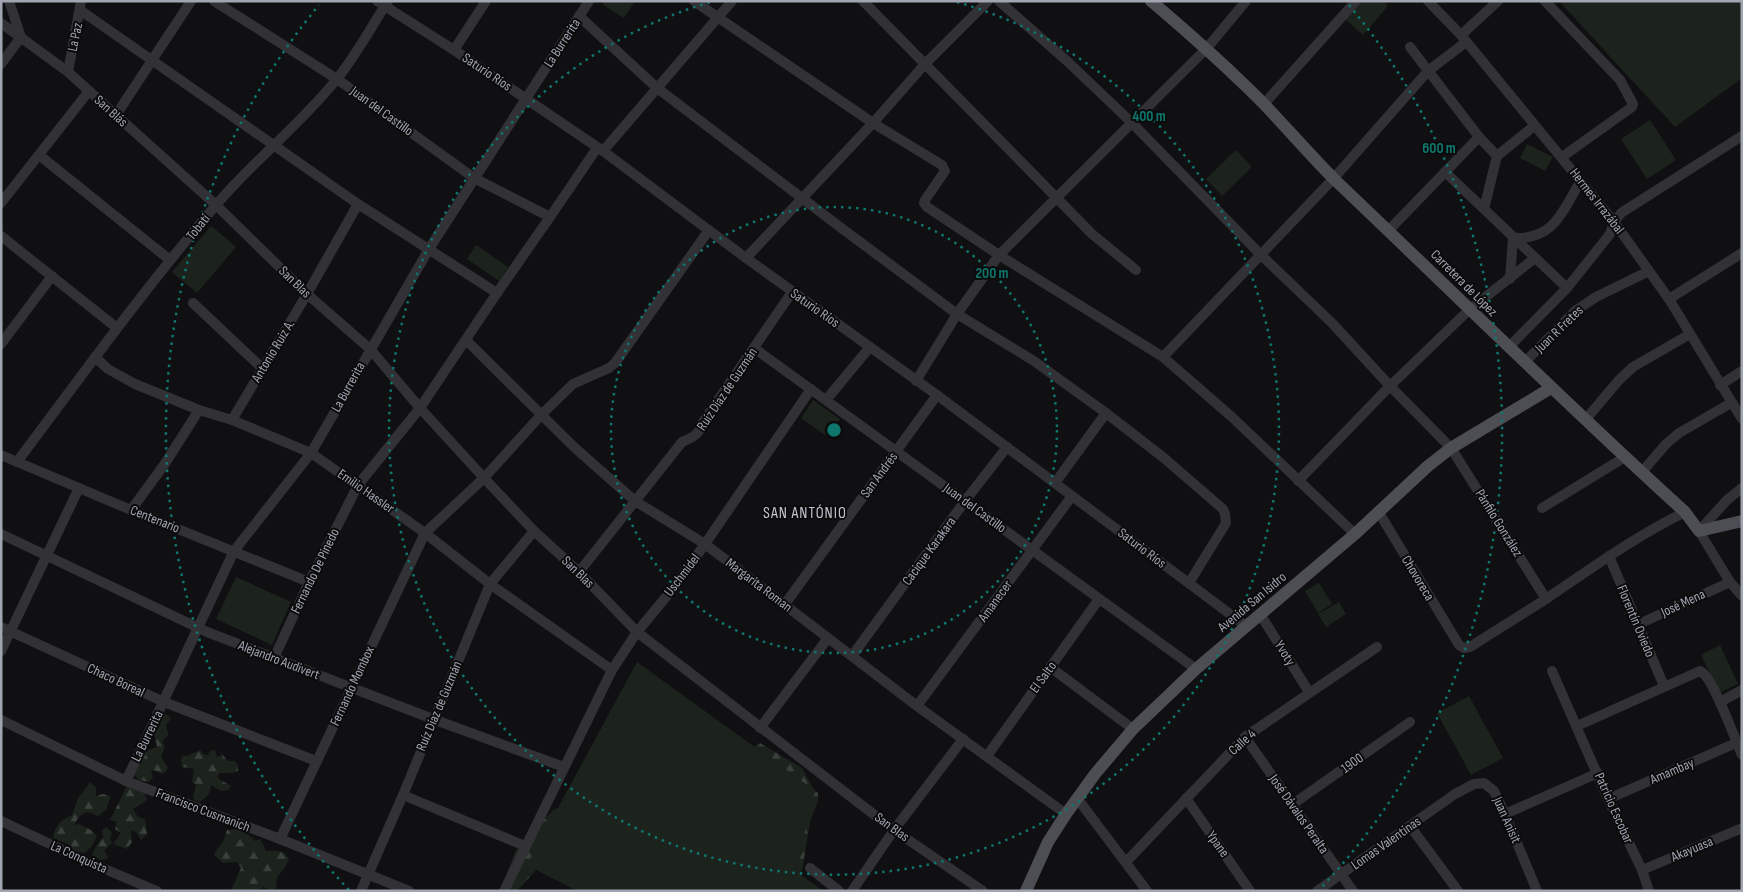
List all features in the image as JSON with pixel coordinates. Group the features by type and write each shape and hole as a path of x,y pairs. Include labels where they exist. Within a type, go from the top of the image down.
{"main road":[{"name":"Carretera de López","path":"1151,1 1207,48 1264,104 1334,178 1551,388 1685,512 1699,531"},
{"name":"Avenida San Isidro","path":"1029,889 1048,842 1066,814 1109,755 1133,729 1196,669 1355,534 1428,466 1451,448 1551,388"},
{"path":"1699,531 1742,521"}],"street":[{"path":"1,64 21,37 9,1"},
{"path":"116,116 191,1"},
{"name":"Juan del Castillo","path":"214,1 337,79 474,178 550,218"},
{"path":"454,50 486,1"},
{"name":"La Burrerita","path":"126,780 234,551 311,453 428,249 589,1"},
{"path":"694,1 873,123 945,168 944,176 925,200 926,205 998,255 1163,357 1233,418 1355,534"},
{"name":"Fernando De Pinedo","path":"274,658 309,582 358,485 420,408 497,292 600,149 657,88 732,1"},
{"path":"863,1 1092,234 1136,270"},
{"path":"746,258 803,199 926,64 988,1"},
{"name":"Pánfilo González","path":"999,1 1067,61 1131,122 1260,254 1332,323 1451,448 1546,599"},
{"path":"916,381 957,314 998,255 1207,48 1246,1"},
{"path":"1264,104 1356,1"},
{"name":"Hermes Irrazábal","path":"1428,1 1464,38 1614,222 1669,299 1742,419"},
{"path":"1163,357 1334,178 1428,71 1464,38 1498,1"},
{"path":"1545,1 1620,80 1633,104 1632,107 1562,157"},
{"name":"Tobati","path":"17,462 170,260 238,180 274,146 337,79 383,3"},
{"name":"Saturio Ríos","path":"383,3 600,149 792,292 937,395 1246,626"},
{"path":"81,6 151,61 358,204 497,292"},
{"name":"La Paz","path":"68,72 81,6"},
{"path":"579,16 657,88 957,314 1034,361 1106,413 1164,458 1223,509 1226,523 1190,583"},
{"name":"San Blás","path":"1,23 68,72 216,205"},
{"path":"1410,47 1479,137 1497,156"},
{"path":"1,203 88,91"},
{"path":"1484,209 1497,156 1534,126"},
{"path":"1509,346 1566,288 1610,234 1614,222 1622,213 1742,136"},
{"path":"1389,230 1479,137"},
{"path":"39,155 170,260"},
{"path":"1445,172 1566,288"},
{"path":"1513,238 1524,239 1534,237 1547,230 1561,214 1580,182"},
{"name":"Antonio Ruiz A.","path":"232,420 358,204"},
{"name":"San Blas","path":"216,205 307,294 370,349 420,408 534,531 579,572 637,632 894,830 982,891"},
{"path":"425,533 484,478 542,414 573,384 609,368 615,363 708,230"},
{"path":"1,236 117,328"},
{"path":"1510,279 1513,238"},
{"path":"1669,299 1742,253"},
{"path":"1298,481 1390,386 1470,310 1535,258"},
{"name":"Juan R Fretes","path":"1525,362 1575,311 1596,297 1649,270"},
{"path":"2,341 52,276"},
{"name":"Ruíz Díaz de Guzmán","path":"579,572 682,442 699,432 702,422 792,292"},
{"path":"193,303 263,369"},
{"path":"1586,419 1619,380 1633,367 1690,334"},
{"name":"Margarita Roman","path":"466,340 574,447 635,501 705,544 917,706 1066,814"},
{"path":"826,400 870,347"},
{"name":"Juan del Castillo","path":"754,348 1196,669"},
{"name":"Emilio Hassler","path":"95,357 108,369 122,377 199,410 232,420 311,453 425,533 490,584 612,670"},
{"path":"1720,385 1742,371"},
{"name":"Uschmidel","path":"504,891 612,670 637,632 675,586 705,544 811,389"},
{"name":"San Andrés","path":"785,604 937,395"},
{"path":"1642,472 1678,433 1732,403"},
{"path":"131,510 164,465 199,410"},
{"path":"1054,483 1106,413"},
{"name":"Cacique Karakara","path":"852,656 965,501 1007,447"},
{"name":"Centenario","path":"1,455 309,582"},
{"path":"1542,508 1625,457"},
{"path":"1,651 6,629 79,488"},
{"path":"1699,531 1727,500 1742,488"},
{"name":"Amanecer","path":"917,706 1072,496"},
{"name":"Chovoreca","path":"1378,511 1459,645 1464,648 1470,647 1546,599"},
{"path":"1546,599 1660,524 1685,512"},
{"name":"Ruíz Díaz de Guzmán","path":"361,891 403,795 490,584 534,531"},
{"name":"Carretera de López","path":"1699,531 1730,582 1742,596"},
{"name":"Fernando Mombox","path":"280,839 425,533"},
{"name":"Alejandro Audivert","path":"1,534 198,628 433,720 564,767"},
{"name":"Florentín Oviedo","path":"1609,556 1664,686"},
{"name":"José Mena","path":"1637,625 1730,582"},
{"name":"El Salto","path":"987,756 1100,598"},
{"name":"Yvoty","path":"1260,614 1309,692"},
{"name":"Chaco Boreal","path":"6,629 164,702 316,761"},
{"path":"760,728 828,638"},
{"name":"Calle 4","path":"1126,862 1245,737 1377,647"},
{"path":"1050,667 1133,729"},
{"name":"Patricio Escobar","path":"1552,671 1608,799 1642,870 1649,891"},
{"path":"1577,726 1700,671 1703,672 1720,702 1742,755"},
{"path":"1720,702 1742,690"},
{"name":"Francisco Cusmanich","path":"1,720 126,780 409,891"},
{"name":"1900","path":"1293,804 1410,722"},
{"name":"José Dávalos Peralta","path":"1245,737 1353,891"},
{"path":"852,891 894,830 963,739"},
{"name":"Amambay","path":"1608,799 1736,743"},
{"path":"1505,814 1598,773"},
{"name":"Juan Anisit","path":"1456,794 1474,784 1484,783 1494,791 1537,891"},
{"name":"Lomas Valentinas","path":"1317,891 1456,794"},
{"path":"403,795 525,846"},
{"path":"1077,798 1147,891"},
{"name":"Ypane","path":"1186,798 1250,891"},
{"name":"La Conquista","path":"1,821 151,889"},
{"path":"1410,826 1458,891"},
{"name":"Akayuasa","path":"1642,870 1742,828"},
{"path":"810,868 839,891"}],"green space":[{"path":"605,1 635,1 624,18 603,5"},
{"path":"1361,1 1383,1 1388,6 1363,35 1345,19"},
{"path":"1559,1 1742,1 1742,78 1675,127"},
{"path":"1650,120 1676,160 1647,179 1621,139"},
{"path":"1527,144 1553,157 1545,171 1520,158"},
{"path":"1236,150 1252,167 1222,196 1206,179"},
{"path":"211,226 236,247 197,293 172,272"},
{"path":"476,245 508,267 499,281 467,259"},
{"path":"813,400 840,419 828,437 801,418"},
{"path":"236,577 291,602 272,645 216,619"},
{"path":"1319,583 1332,604 1318,613 1305,591"},
{"path":"1339,602 1346,614 1326,627 1318,614"},
{"path":"1720,645 1738,684 1719,693 1701,655"},
{"path":"637,662 814,790 796,871 823,891 577,891 527,865"},
{"path":"1469,696 1503,758 1471,775 1437,713"},
{"path":"163,712 171,718 166,725 168,735 162,742 165,747 161,757 168,768 163,774 154,770 151,771 153,777 149,782 139,780 134,775 144,752 157,747 154,734"},
{"path":"760,743 802,768 814,790 818,793 818,801 810,822 802,871 779,891 737,756"},
{"path":"200,750 203,754 208,755 210,751 215,750 217,757 223,754 228,760 235,761 238,765 238,771 220,773 218,775 219,779 231,786 229,790 221,791 211,785 208,795 199,802 194,800 193,797 196,785 192,782 194,769 182,767 181,760 183,755 187,756"},
{"path":"90,783 96,787 96,796 103,794 111,796 106,810 98,816 87,812 77,820 75,825 79,824 91,830 97,836 92,846 85,853 73,851 70,845 53,838 55,830 61,821 72,815 78,798"},
{"path":"127,786 143,790 147,800 133,809 138,817 145,819 147,834 141,840 136,832 131,830 132,842 127,849 113,844 121,833 115,829 117,822 110,820"},
{"path":"559,808 536,870 517,891 500,891 516,850 553,810"},
{"path":"106,827 112,832 110,838 112,843 104,851 108,856 107,859 100,860 92,855 103,837 102,830"},
{"path":"242,829 255,841 260,839 266,851 282,852 289,859 277,877 276,888 271,891 264,887 255,891 230,891 241,868 237,862 223,863 214,855 225,839 227,830"}],"district":[{"name":"SAN ANTÓNIO","path":"805,513"}]}
